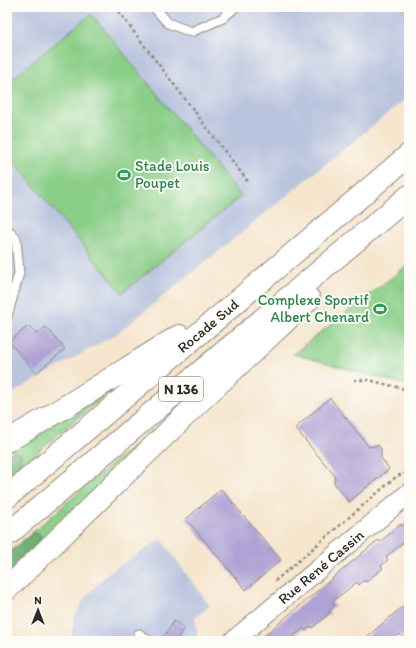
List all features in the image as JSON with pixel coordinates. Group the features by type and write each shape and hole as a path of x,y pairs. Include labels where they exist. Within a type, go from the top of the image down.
{"highway":[{"name":"Rocade Sud","path":"7,497 409,155"},
{"name":"Rocade Sud","path":"7,535 409,196"},
{"path":"7,590 201,400 313,296 338,270 355,242"},
{"path":"7,441 53,415 98,385 234,304"}],"street":[{"name":"Rue René Cassin","path":"233,641 409,493"}],"lane":[{"path":"154,7 168,23 192,32 223,18 235,7"},
{"path":"7,229 16,239 19,273 7,317"},
{"path":"139,634 149,641"}],"path":[{"path":"115,7 249,183"},
{"path":"354,380 369,380 409,390"}],"shaded area":[{"path":"7,7 409,7 409,96 118,333 7,396"},
{"path":"161,539 210,606 195,617 198,641 71,641 74,618 83,601 96,585 110,572"}],"green space":[{"name":"Stade Louis Poupet","path":"91,14 241,196 122,293 7,153 7,83"},
{"name":"Complexe Sportif Albert Chenard","path":"409,264 409,386 293,354"},
{"path":"122,380 17,470 21,461 15,451 7,455 7,447"},
{"path":"169,418 7,577 40,535 32,533 109,466"},
{"path":"15,451 21,454 20,462 15,471 7,479 7,455"},
{"path":"32,533 40,535 40,540 7,577 7,554"}],"building":[{"path":"28,326 36,334 46,327 65,349 36,373 9,342"},
{"path":"330,398 369,447 378,445 381,449 381,458 389,469 349,502 334,483 335,476 295,428"},
{"path":"221,489 281,560 246,590 186,519"},
{"path":"409,521 409,538 386,557 388,560 381,566 383,568 366,582 364,580 359,585 357,582 332,602 335,606 329,611 330,613 312,628 311,626 305,631 303,628 288,641 258,641 378,540 380,542 401,524 402,526"},
{"path":"409,601 409,641 406,641 400,634 392,641 362,641"},
{"path":"174,621 184,628 176,641 161,641"}],"place":[{"name":"Stade Louis Poupet","path":"124,175"},
{"name":"Complexe Sportif Albert Chenard","path":"380,309"}]}
